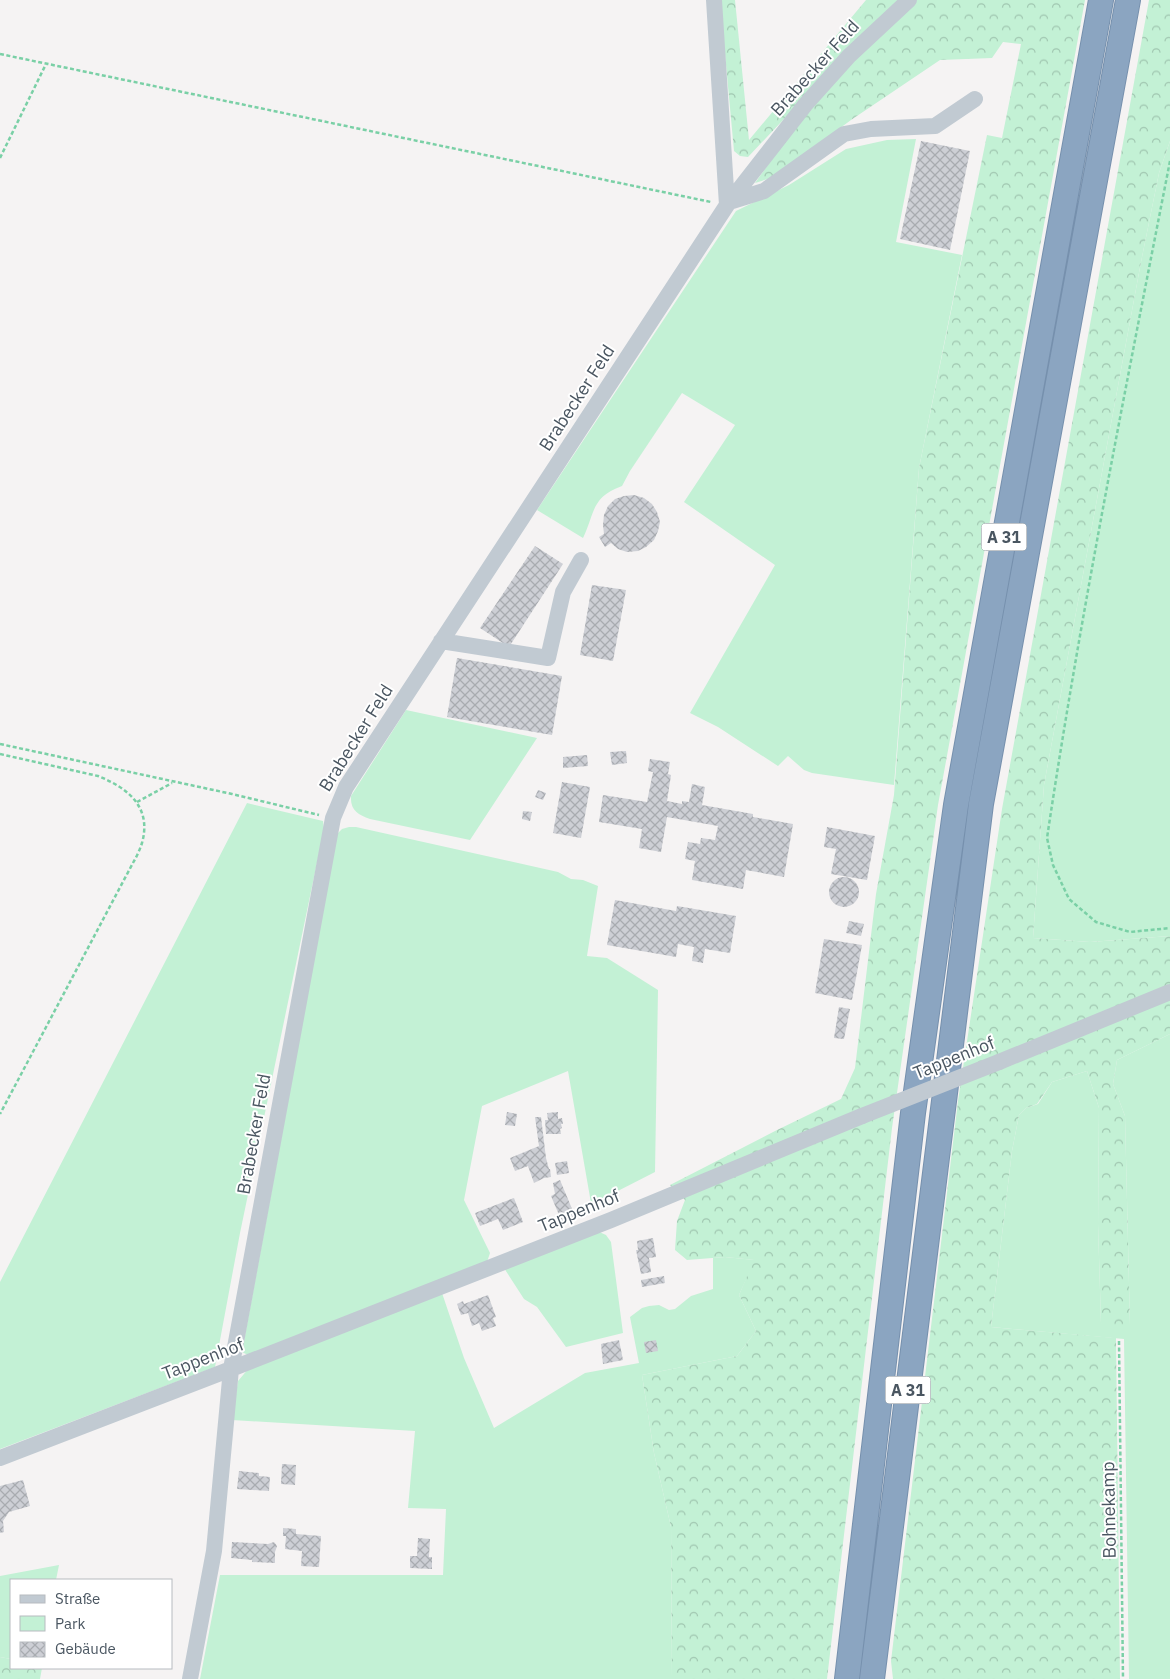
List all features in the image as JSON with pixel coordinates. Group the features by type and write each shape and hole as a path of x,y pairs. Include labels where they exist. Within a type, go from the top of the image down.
{"highway":[{"name":"A 31","path":"847,1679 913,1113 956,805 1101,0"},
{"name":"A 31","path":"872,1679 982,804 1128,0"}],"street":[{"path":"714,0 728,203 764,191 844,134 871,129 935,126 975,99"},
{"name":"Brabecker Feld","path":"190,1679 214,1551 232,1369 333,818 346,787 728,203 818,91 849,56 909,0"},
{"path":"441,640 548,658 563,592 581,560"},
{"name":"Tappenhof","path":"0,1458 615,1219 862,1116 1170,992"}],"path":[{"path":"0,54 728,203"},
{"path":"0,158 46,64"},
{"path":"1170,161 1079,640 1047,838 1052,864 1069,899 1096,922 1130,932 1170,928"},
{"path":"0,744 232,794 333,818"},
{"path":"0,754 98,776 113,782 137,802 144,817 142,844 0,1114"},
{"path":"137,802 173,782"},
{"name":"Bohnekamp","path":"1119,1342 1123,1679"}],"green space":[{"path":"720,0 735,0 749,140 866,0 903,0 801,101 748,157 740,156 734,151"},
{"path":"917,0 1085,0 938,805 892,1128 827,1679 672,1679 671,1527 654,1453 642,1375 737,1356 756,1331 739,1295 754,1260 725,1257 687,1260 675,1250 677,1221 685,1200 670,1185 841,1099 855,1068 876,894 894,795 919,468 987,135 1002,138 1021,44 1003,42 992,58 940,60 851,120 774,177 755,183 809,107 876,37"},
{"path":"1149,0 1170,0 1170,141 1159,173 1141,262 1044,785 1033,938 1090,942 1170,936 1170,1034 1117,1060 1113,1084 1125,1116 1130,1325 1122,1330 1111,1330 1101,1323 1098,1224 1099,1108 1087,1071 1052,1082 1037,1104 1026,1108 1019,1115 1012,1151 991,1327 1116,1338 1120,1679 893,1679 891,1661 958,1101 1002,809"},
{"path":"916,139 896,242 962,255 919,468 894,785 812,773 804,770 788,756 778,766 718,727 690,713 775,565 684,502 735,425 682,393 622,486 612,490 599,501 592,513 583,538 537,510 736,211 789,185 846,149 887,140"},
{"path":"1170,141 1170,936 1090,942 1033,938 1044,785 1141,262 1159,173"},
{"path":"406,710 537,738 470,840 370,819 358,814 353,808 351,796"},
{"path":"247,803 323,821 324,829 240,1233 215,1367 0,1449 0,1282"},
{"path":"349,827 558,872 571,879 583,880 598,886 587,956 607,958 658,990 655,1172 591,1203 568,1071 482,1106 464,1200 490,1253 487,1262 250,1356 242,1352 337,834 342,829"},
{"path":"1170,1034 1170,1679 1129,1679 1124,1339 991,1327 1012,1151 1019,1115 1026,1108 1038,1104 1052,1082 1087,1071 1099,1108 1098,1224 1101,1323 1130,1325 1125,1116 1113,1084 1117,1060"},
{"path":"597,1231 606,1235 611,1242 623,1333 566,1347 537,1307 524,1299 504,1268"},
{"path":"725,1257 755,1260 739,1295 756,1331 737,1356 642,1375 654,1453 671,1527 672,1679 200,1679 220,1575 443,1575 446,1509 408,1508 415,1431 232,1420 238,1381 249,1368 442,1293 464,1358 494,1428 585,1373 639,1363 630,1317 642,1308 649,1306 659,1305 669,1310 675,1309 691,1296 713,1289 713,1258"},
{"path":"59,1565 56,1579 10,1579 10,1659 0,1657 0,1576"},
{"path":"0,1657 10,1659 10,1669 42,1669 40,1679 0,1679"}],"building":[{"path":"921,141 970,151 950,250 900,239"},
{"path":"634,495 644,498 652,504 657,512 660,522 654,540 638,551 627,552 618,549 611,543 605,547 599,537 604,534 604,515 608,506 615,499"},
{"path":"535,546 563,564 509,647 480,628"},
{"path":"592,585 626,590 613,661 580,655"},
{"path":"457,658 562,676 552,735 447,717"},
{"path":"626,751 627,763 612,765 610,752"},
{"path":"587,755 588,766 563,768 563,757"},
{"path":"650,759 670,762 668,774 671,775 667,801 682,804 682,801 689,802 692,784 705,787 702,805 753,814 753,817 793,824 784,877 746,870 743,889 692,880 695,861 685,859 688,842 700,844 701,838 715,840 718,826 667,817 661,852 639,848 642,829 599,822 603,795 647,802 653,772 648,771"},
{"path":"562,782 590,787 581,838 553,833"},
{"path":"538,790 546,793 543,800 535,797"},
{"path":"523,811 532,812 530,821 522,819"},
{"path":"827,827 875,836 867,880 831,874 836,849 824,847"},
{"path":"844,877 855,881 859,892 855,903 844,907 833,903 829,892 833,881"},
{"path":"615,900 676,911 677,906 736,916 730,953 705,949 703,963 692,961 694,947 678,944 676,957 607,945"},
{"path":"849,921 864,924 861,936 846,933"},
{"path":"824,939 862,945 852,1000 815,993"},
{"path":"839,1007 850,1009 844,1039 834,1038"},
{"path":"507,1112 517,1114 515,1126 505,1125"},
{"path":"558,1112 558,1119 562,1118 563,1124 561,1124 562,1128 560,1129 561,1134 546,1134 545,1120 548,1120 547,1113"},
{"path":"535,1117 541,1117 546,1158 551,1177 534,1183 528,1166 515,1171 510,1158 539,1146"},
{"path":"567,1161 569,1173 557,1175 555,1163"},
{"path":"560,1180 575,1216 562,1222 551,1196 555,1194 553,1183"},
{"path":"514,1198 523,1222 503,1230 498,1219 480,1226 475,1213"},
{"path":"653,1238 656,1257 649,1258 651,1272 641,1274 636,1250 638,1250 637,1241"},
{"path":"664,1276 665,1283 642,1287 641,1280"},
{"path":"488,1295 496,1317 493,1318 496,1326 482,1331 479,1323 472,1326 468,1313 461,1315 457,1304 463,1301 464,1304"},
{"path":"619,1340 623,1360 603,1364 601,1344"},
{"path":"656,1340 658,1351 646,1353 644,1342"},
{"path":"282,1464 296,1465 295,1485 281,1484"},
{"path":"239,1471 259,1473 259,1476 270,1477 269,1491 237,1489"},
{"path":"23,1480 30,1506 9,1512 3,1521 4,1532 0,1533 0,1486"},
{"path":"283,1528 296,1529 296,1534 321,1536 319,1567 301,1566 302,1551 285,1549 286,1536 283,1536"},
{"path":"418,1538 430,1539 429,1557 432,1557 432,1569 410,1568 410,1556 417,1556"},
{"path":"232,1542 268,1544 274,1542 277,1546 275,1563 252,1562 252,1560 231,1558"}]}
